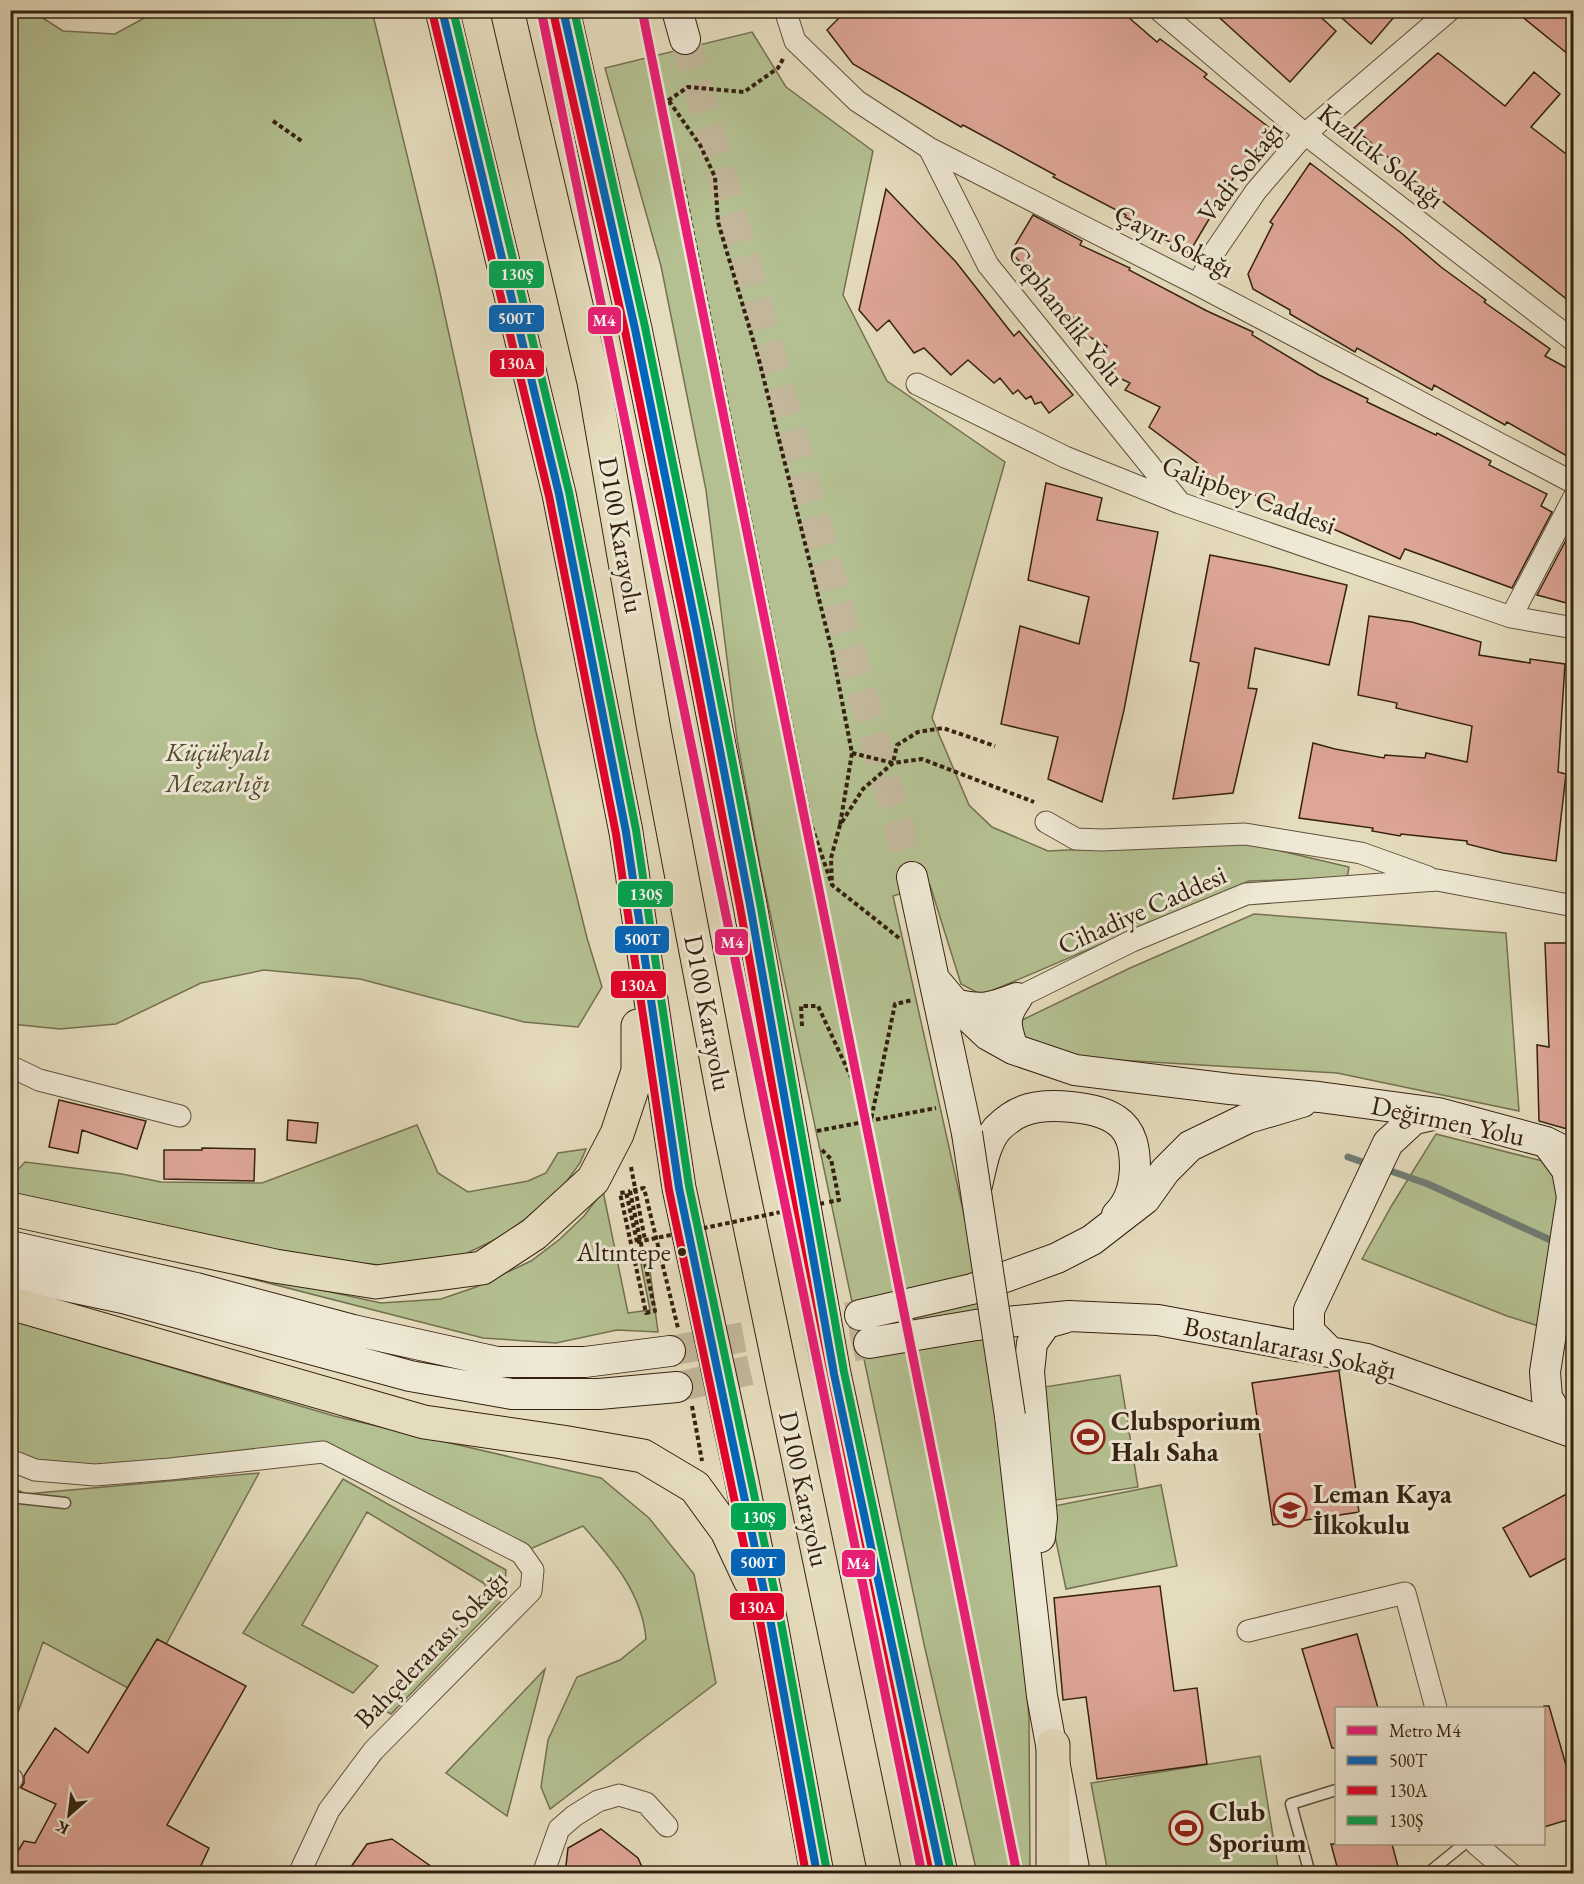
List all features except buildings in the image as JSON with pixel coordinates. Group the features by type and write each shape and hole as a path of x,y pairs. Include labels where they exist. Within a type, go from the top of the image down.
{"highway":[{"path":"442,10 559,494 626,832 679,1188 736,1450 817,1874"},
{"path":"465,10 507,279"},
{"name":"D100 Karayolu","path":"507,10 594,382 652,718 726,1108 885,1874"},
{"name":"D100 Karayolu","path":"564,10 635,329 697,632 750,905 834,1374 941,1874"},
{"path":"10,1209 275,1266 376,1282 482,1268 534,1234 593,1180 617,1134 635,1081 638,1071 637,972 626,832"},
{"path":"10,1303 424,1422 643,1456 695,1487 727,1531 771,1624"},
{"path":"840,1663 862,1874"},
{"path":"1053,1745 1053,1874"}],"main road":[{"path":"677,10 685,39"},
{"path":"912,877 939,986 981,1132 976,1189 1010,1416 1042,1696 1053,1745 1075,1874"},
{"path":"939,986 974,1009 994,1007 1017,998"},
{"name":"Değirmen Yolu","path":"939,986 988,1035 1013,1049 1075,1070 1230,1089 1319,1097 1438,1113 1546,1142 1574,1156"},
{"path":"1013,1049 1005,1023 1008,1010 1017,998"},
{"path":"860,1315 972,1289 1057,1258 1092,1240 1145,1199 1166,1171 1190,1146 1248,1118 1319,1097"},
{"path":"981,1132 1025,1110 1072,1107 1116,1120 1126,1130 1135,1149 1132,1192 1121,1211 1092,1240"},
{"path":"1330,1352 1309,1331 1309,1310 1388,1143 1414,1119 1438,1113"},
{"path":"1546,1142 1567,1170 1572,1204 1545,1372 1547,1398 1570,1431"},
{"path":"10,1246 196,1288 353,1330 497,1362 585,1362 670,1351"},
{"path":"10,1274 123,1298 410,1376 512,1394 599,1394 677,1387"},
{"path":"1034,1627 1042,1518 1029,1372 1032,1343 1046,1323 1069,1316"},
{"name":"Bostanlararası Sokağı","path":"869,1343 976,1325 1069,1316 1158,1320 1367,1359 1570,1431"},
{"path":"1487,1402 1525,1393 1545,1372"}],"street":[{"name":"Çayır Sokağı","path":"785,10 795,40 857,101 929,148 1198,285 1574,483"},
{"name":"Kızılcık Sokağı","path":"1159,10 1305,134 1574,341"},
{"name":"Vadi Sokağı","path":"1198,285 1215,251 1256,190 1305,134 1450,10"},
{"name":"Cephanelik Yolu","path":"929,148 988,266 1180,503"},
{"name":"Galipbey Caddesi","path":"917,384 1065,457 1180,503 1511,617 1574,628"},
{"path":"1511,617 1574,497"},
{"name":"Cihadiye Caddesi","path":"1046,822 1076,839 1245,834 1361,853 1437,880 1574,906"},
{"name":"Cihadiye Caddesi","path":"1017,998 1132,941 1246,894 1437,880"},
{"path":"10,1065 39,1080 180,1116"},
{"name":"Bahçelerarası Sokağı","path":"10,1460 35,1470 95,1475 170,1470 323,1452 520,1553 533,1570 531,1591 373,1751 350,1780 329,1810 299,1874"},
{"path":"1248,1631 1405,1593 1436,1707"},
{"path":"543,1874 559,1829 574,1816 598,1801 619,1795 646,1803 667,1826"},
{"path":"1477,1845 1511,1874"}],"lane":[{"path":"10,1497 65,1503"},
{"path":"1310,1874 1291,1804 1335,1790"},
{"path":"1427,1874 1463,1845"}],"path":[{"path":"795,40 778,68 744,92 688,87 669,100 659,118 682,179 811,824 832,885 939,986 895,1004 871,1120"},
{"path":"669,100 699,144 715,177 718,222 759,360 833,655 852,753 840,825 831,858 832,885"},
{"path":"273,121 303,142"},
{"path":"840,825 863,789 893,763 897,745 918,732 943,728 995,746"},
{"path":"852,753 893,763 922,759 1034,802"},
{"path":"802,1029 801,1006 818,1006 871,1120"},
{"path":"835,1127 916,1111"},
{"path":"632,1198 644,1254 656,1311 646,1312 620,1193 626,1192 637,1242 645,1240 839,1200 831,1159 814,1142"},
{"path":"632,1158 630,1168 645,1240"}],"green space":[{"name":"Küçükyalı Mezarlığı","path":"10,11 32,11 63,31 115,34 157,11 372,11 435,270 536,732 587,938 602,987 578,1027 524,1022 360,979 264,970 201,983 116,1024 60,1029 11,1024"},
{"path":"752,32 786,87 873,151 843,295 887,381 1005,462 932,718 969,805 992,827 1048,851 1243,842 1349,867 1347,878 1249,881 982,995 961,984 930,885 893,896 977,1273 1013,1538 1029,1718 1030,1873 977,1873 924,1644 760,865 737,739 706,490 661,266 605,68"},
{"path":"1254,914 1506,933 1519,1111 1337,1073 1084,1058 1024,1044 1018,1022 1130,968"},
{"path":"417,1125 438,1173 468,1192 528,1181 546,1173 558,1153 586,1149 580,1163 559,1192 505,1235 463,1255 398,1267 334,1260 11,1200 10,1178 25,1162 122,1174 161,1182 262,1183"},
{"path":"1436,1134 1562,1166 1573,1172 1573,1337 1507,1316 1362,1259"},
{"path":"603,1191 628,1313 650,1310 641,1264 649,1263 658,1332 617,1330 556,1343 483,1338 233,1274 234,1271 381,1303 441,1299 476,1287 531,1261 560,1239 584,1216"},
{"path":"11,1320 334,1416 601,1478 649,1518 694,1574 716,1683 550,1809 541,1787 548,1740 577,1677 620,1660 646,1639 639,1607 632,1592 615,1565 583,1526 521,1553 323,1452 35,1470 11,1462"},
{"name":"Clubsporium Halı Saha","path":"1120,1375 1138,1487 1056,1500 1038,1388"},
{"path":"259,1473 139,1694 43,1642 11,1732 11,1487 26,1494"},
{"path":"343,1479 506,1570 504,1598 391,1714 373,1704 483,1605 485,1584 367,1512 302,1625 378,1666 353,1693 243,1633"},
{"name":"Clubsporium Halı Saha","path":"1161,1485 1177,1566 1066,1589 1049,1507"},
{"path":"545,1669 507,1816 446,1773"},
{"name":"Club Sporium","path":"1260,1756 1279,1873 1108,1873 1091,1783"}],"waterway":[{"path":"1348,1157 1371,1165"},
{"path":"1385,1169 1428,1184 1557,1243"}],"tunnel":[{"path":"685,39 912,877"},
{"path":"670,1351 860,1315"},
{"path":"677,1387 869,1343"}],"metro line":[{"name":"M4","path":"541,10 922,1874"},
{"name":"M4","path":"642,10 1017,1874"}],"transit line":[{"name":"500T","path":"442,10 559,494 626,832 679,1188 771,1624 817,1874"},
{"name":"130Ş","path":"453,10 569,492 636,830 689,1186 781,1622 827,1872"},
{"name":"500T","path":"563,10 635,329 697,632 750,905 834,1374 941,1874"},
{"name":"130Ş","path":"574,10 645,327 707,630 760,903 844,1372 951,1872"},
{"name":"130A","path":"432,12 549,496 616,834 669,1190 761,1626 806,1874"},
{"name":"130A","path":"553,12 625,331 687,634 740,907 824,1376 930,1874"}],"place":[{"name":"Altıntepe","path":"682,1252"},
{"name":"Clubsporium Halı Saha","path":"1088,1437"},
{"name":"Leman Kaya İlkokulu","path":"1290,1510"},
{"name":"Club Sporium","path":"1186,1828"}]}
